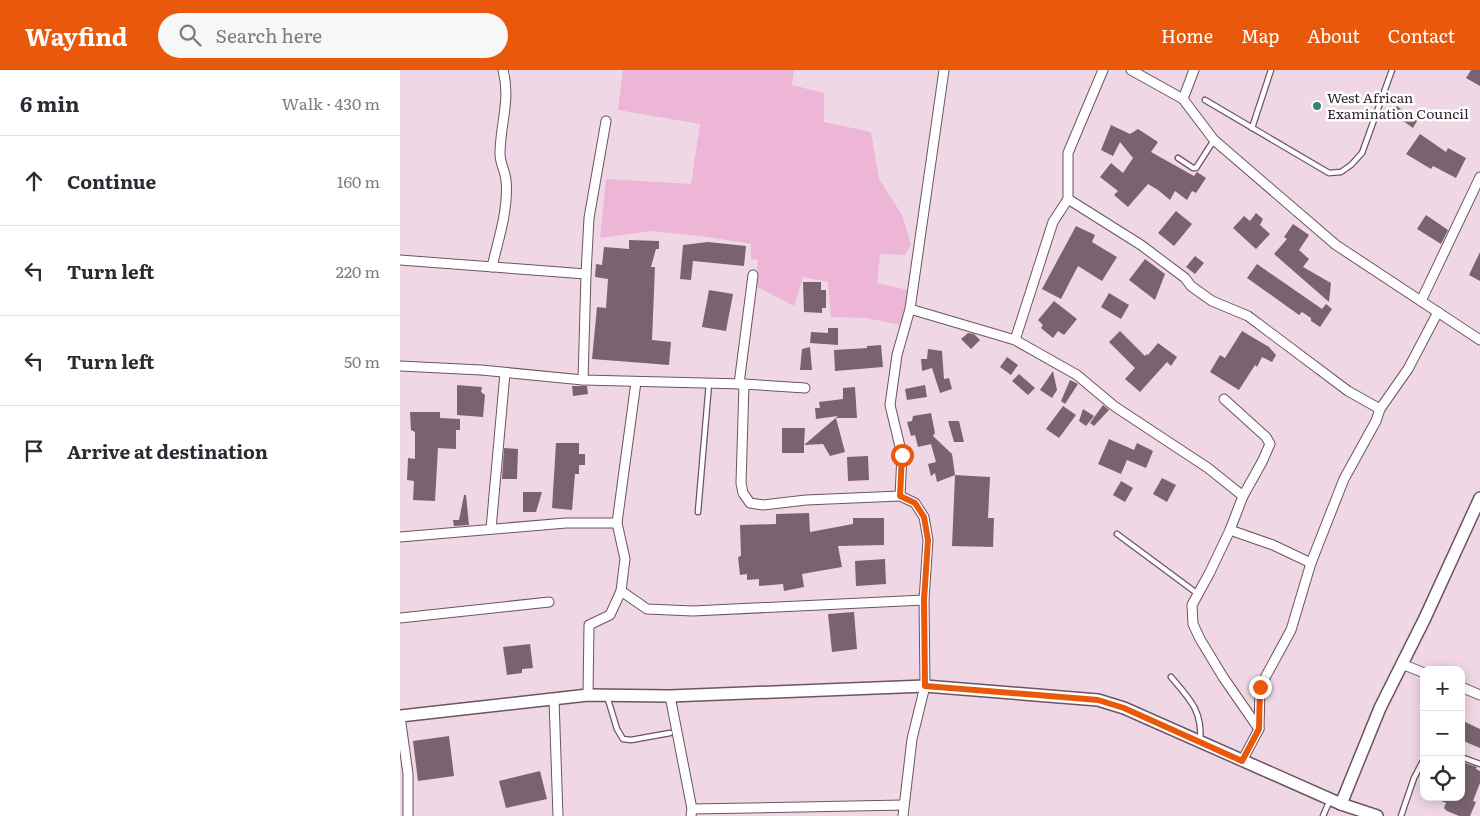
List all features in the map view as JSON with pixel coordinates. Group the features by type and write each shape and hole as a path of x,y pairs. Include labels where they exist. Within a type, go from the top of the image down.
{"street":[{"path":"492,267 506,204 506,179 500,154 507,93 507,84 503,70"},
{"path":"900,496 902,455 890,405 897,355 910,309 944,70"},
{"path":"1015,340 1053,222 1068,199 1068,152 1103,70"},
{"path":"1131,70 1183,99 1214,140 1336,245 1480,340"},
{"path":"1183,99 1194,70"},
{"path":"583,380 589,218 606,121"},
{"path":"1421,302 1480,177"},
{"path":"1068,199 1141,246 1185,278 1191,286 1212,301 1248,316 1348,391 1380,409"},
{"path":"400,260 586,274"},
{"path":"753,275 741,384 741,483 743,494 750,503 763,505 806,500 900,496 915,503 924,517 928,540 924,600 925,686 912,739 903,816"},
{"path":"910,309 1015,340 1076,375 1114,406 1208,468 1243,496"},
{"path":"1242,761 1259,729 1260,687 1291,630 1311,563 1344,478 1376,421 1380,409 1408,369 1438,312"},
{"path":"400,366 505,372 583,380 741,384 805,388"},
{"path":"491,529 505,372"},
{"path":"588,695 589,625 610,615 622,591 625,559 617,523 636,382"},
{"path":"1224,399 1266,437 1270,444 1243,496 1230,530 1192,605 1193,624 1200,639 1228,684 1259,729"},
{"path":"1341,804 1380,708 1480,498"},
{"path":"400,537 566,522 617,523"},
{"path":"1230,530 1273,545 1311,563"},
{"path":"622,591 647,609 693,611 924,600"},
{"path":"400,618 550,602"},
{"path":"1402,664 1420,671"},
{"path":"408,816 408,774 400,716 588,695 670,696 925,686 1098,700 1124,708 1330,800 1375,816"},
{"path":"1465,689 1479,694"},
{"path":"670,696 691,812 792,812 904,805"},
{"path":"554,699 558,816"}],"lane":[{"path":"1252,128 1271,70"},
{"path":"1205,100 1329,173 1341,172 1351,166 1362,153 1392,70"},
{"path":"1178,158 1196,168 1214,140"},
{"path":"698,512 708,384"},
{"path":"1117,534 1198,594"},
{"path":"1171,677 1196,710 1201,727 1200,742"},
{"path":"606,695 617,729 623,739 631,740 670,732"},
{"path":"1465,758 1480,764"},
{"path":"1400,816 1420,767"},
{"path":"1323,816 1330,800"}],"shaded area":[{"path":"623,70 794,70 792,85 824,93 824,122 871,132 879,179 902,215 911,244 905,255 880,254 877,283 908,290 901,325 866,318 831,317 828,282 803,277 794,306 756,286 758,260 751,259 751,244 651,231 600,238 606,179 691,184 700,124 618,110"}],"building":[{"path":"1471,70 1480,70 1480,86 1466,78"},
{"path":"1397,106 1417,121 1413,128 1392,113"},
{"path":"1111,125 1130,134 1138,129 1158,142 1151,152 1194,176 1197,172 1206,178 1196,193 1192,191 1187,200 1175,191 1170,200 1148,184 1128,207 1114,195 1118,191 1100,177 1111,163 1123,173 1133,158 1120,142 1113,156 1101,150"},
{"path":"1420,134 1446,152 1448,148 1466,158 1456,178 1433,166 1431,169 1406,154"},
{"path":"1176,211 1192,224 1174,246 1158,233"},
{"path":"1256,213 1263,219 1260,225 1270,234 1256,249 1233,228 1244,216 1250,221"},
{"path":"1426,215 1448,230 1441,244 1417,229"},
{"path":"1293,224 1309,235 1299,250 1309,259 1303,267 1331,283 1329,302 1274,254 1287,239 1284,237"},
{"path":"1076,226 1095,235 1092,242 1117,257 1102,281 1078,266 1061,299 1042,289"},
{"path":"629,240 659,241 659,249 656,249 651,267 655,267 652,340 671,342 669,365 592,359 597,307 606,308 608,279 595,277 596,264 602,265 604,247 629,249"},
{"path":"708,242 746,246 744,266 693,261 691,280 680,279 683,245"},
{"path":"1480,252 1480,281 1469,275"},
{"path":"1195,256 1204,263 1195,274 1186,267"},
{"path":"1145,259 1165,274 1155,300 1129,280"},
{"path":"1257,264 1322,309 1326,304 1332,309 1320,327 1311,321 1311,318 1302,312 1299,315 1247,278"},
{"path":"803,282 821,282 821,290 826,290 826,308 822,308 822,313 804,312"},
{"path":"709,290 733,294 726,331 702,327"},
{"path":"1109,293 1129,305 1121,319 1101,307"},
{"path":"1054,301 1077,319 1064,335 1058,331 1053,338 1041,328 1043,325 1038,320"},
{"path":"828,328 838,328 838,345 810,343 811,332 828,333"},
{"path":"1120,331 1145,356 1158,343 1177,357 1171,366 1167,362 1140,392 1125,379 1135,368 1109,342"},
{"path":"1242,331 1269,347 1276,355 1272,362 1262,357 1257,367 1255,365 1239,390 1210,372 1220,355 1225,358"},
{"path":"968,333 974,334 980,340 971,349 961,339"},
{"path":"881,345 883,367 835,371 834,350 867,348 867,346"},
{"path":"810,347 812,370 800,370 802,349"},
{"path":"928,349 942,351 944,379 949,378 952,389 940,393 932,368 922,371 921,359 927,359"},
{"path":"1007,357 1018,365 1011,375 1000,367"},
{"path":"1053,371 1057,390 1052,398 1040,390"},
{"path":"1019,374 1035,388 1028,395 1012,381"},
{"path":"1070,380 1078,384 1065,404 1061,401"},
{"path":"457,385 482,387 481,392 485,395 483,417 457,415"},
{"path":"925,385 927,397 907,400 905,389"},
{"path":"572,386 587,386 588,394 573,396"},
{"path":"855,387 857,418 836,418 845,452 830,456 823,444 804,445 838,416 816,419 815,408 820,408 819,402 843,399 843,388"},
{"path":"1103,405 1109,410 1094,426 1090,423"},
{"path":"1063,406 1076,415 1059,438 1046,429"},
{"path":"1083,409 1094,416 1086,426 1079,421"},
{"path":"410,412 440,412 440,418 460,419 460,430 456,430 456,449 438,448 435,501 413,500 414,481 407,480 408,458 415,459 415,432 411,430"},
{"path":"931,413 935,433 933,436 952,454 955,475 937,482 935,473 931,476 928,464 936,462 931,444 918,447 915,435 911,436 907,422 912,421 913,416"},
{"path":"948,421 959,421 964,442 954,442"},
{"path":"782,428 805,428 804,453 782,453"},
{"path":"1109,439 1134,450 1137,443 1153,451 1146,468 1127,460 1121,474 1098,464"},
{"path":"556,443 579,443 579,454 585,454 585,465 579,465 579,474 575,474 572,510 552,508"},
{"path":"504,448 518,449 517,479 502,479"},
{"path":"868,456 869,480 848,481 847,457"},
{"path":"955,475 990,477 988,518 994,518 993,547 952,546"},
{"path":"1162,478 1176,485 1167,502 1153,494"},
{"path":"1121,481 1133,488 1125,502 1113,495"},
{"path":"523,492 542,492 536,512 523,512"},
{"path":"464,495 466,495 469,525 454,526 453,520 459,520"},
{"path":"809,513 810,532 853,524 853,518 884,518 884,545 838,546 842,567 802,574 804,587 784,591 783,584 759,586 759,579 747,580 747,574 740,575 738,557 741,556 740,525 776,524 776,514"},
{"path":"885,559 886,584 856,586 855,561"},
{"path":"854,612 857,649 832,652 828,614"},
{"path":"530,644 533,668 522,669 522,673 507,675 503,647"},
{"path":"1465,722 1480,729 1480,748 1465,742"},
{"path":"449,736 454,776 418,781 413,741"},
{"path":"1465,763 1477,767 1476,769 1480,771 1480,783 1473,801 1476,802 1470,816 1459,816 1447,811 1444,808 1446,803 1441,801 1465,801"},
{"path":"540,771 547,799 506,808 499,781"}],"place":[{"name":"West African Examination Council","path":"1317,106"}],"route":[{"path":"902,455 900,496 915,503 924,517 928,540 924,600 925,686 1098,700 1124,708 1242,761 1259,729 1260,687"}]}
